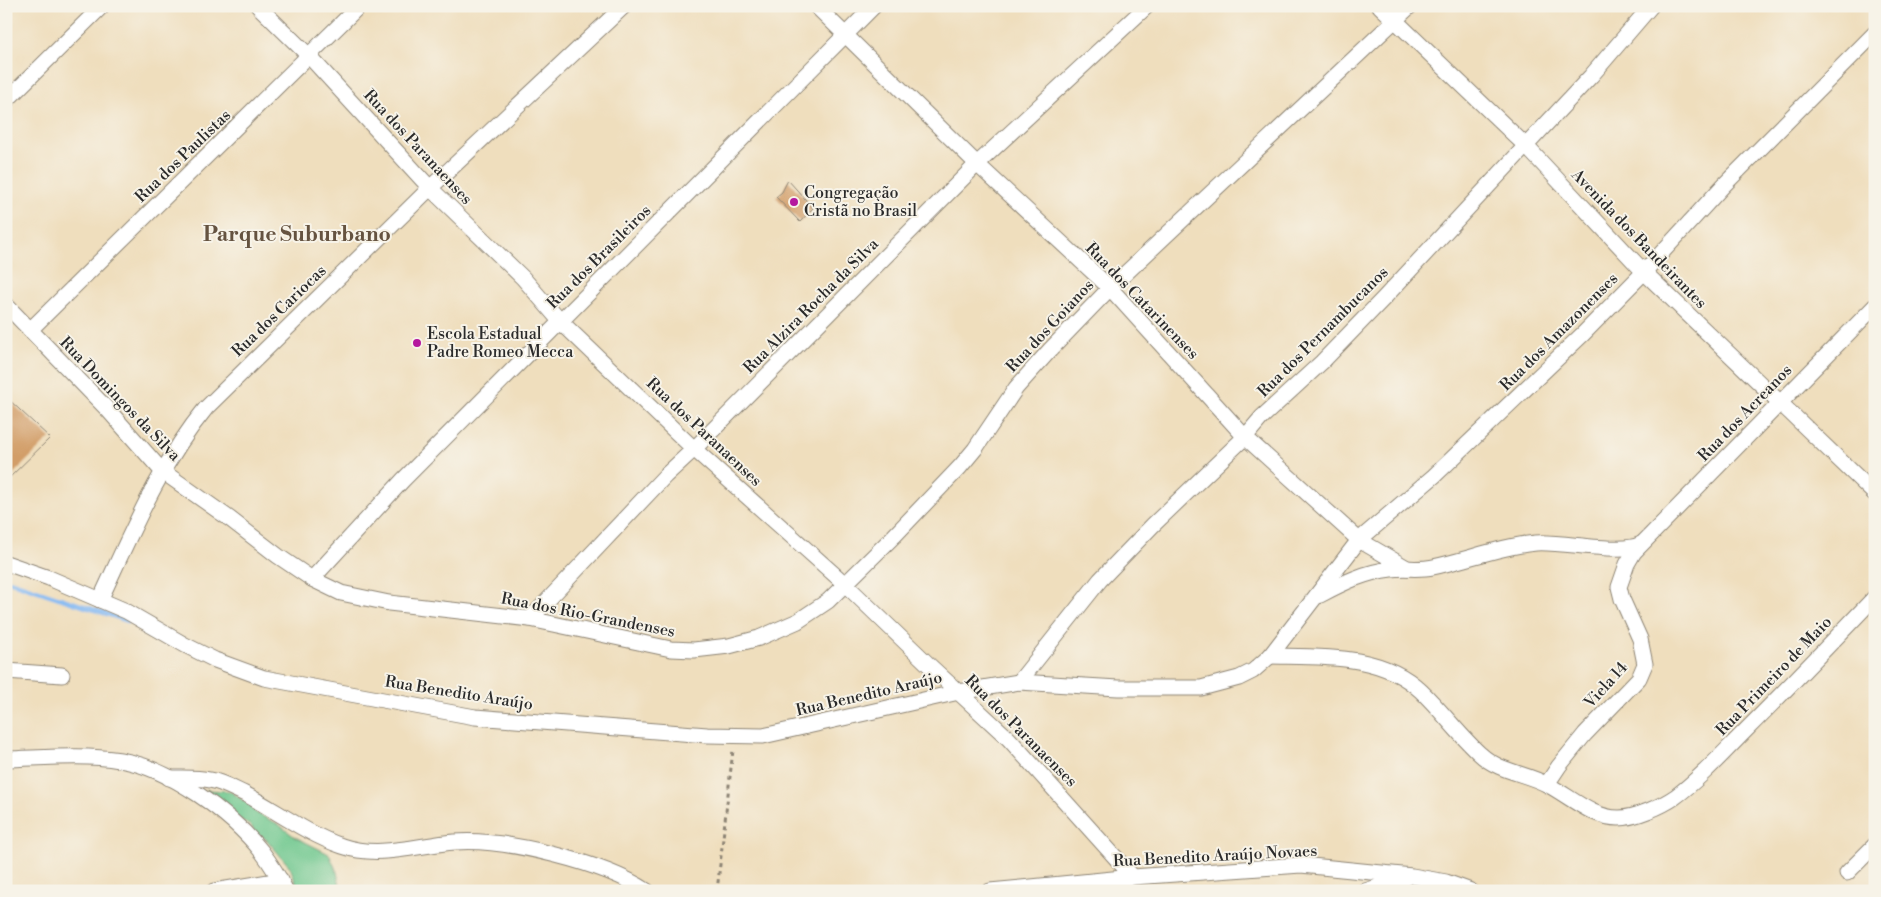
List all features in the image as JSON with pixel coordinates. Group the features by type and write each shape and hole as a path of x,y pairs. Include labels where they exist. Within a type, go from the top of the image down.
{"street":[{"path":"6,101 102,6"},
{"name":"Rua dos Paranaenses","path":"258,6 309,56 430,188 523,278 560,321 694,449 845,584 929,666 1009,739 1133,877"},
{"name":"Rua dos Paulistas","path":"30,330 359,6"},
{"name":"Rua dos Cariocas","path":"100,600 162,471 186,432 206,408 430,188 624,6"},
{"name":"Rua dos Catarinenses","path":"816,6 977,164 1110,288 1245,437 1359,540 1407,568"},
{"name":"Rua dos Brasileiros","path":"312,579 403,480 874,6"},
{"name":"Rua Alzira Rocha da Silva","path":"530,619 665,476 977,164 1148,6"},
{"name":"Avenida dos Bandeirantes","path":"1380,6 1526,145 1644,272 1875,494"},
{"name":"Rua dos Goianos","path":"845,584 908,523 960,466 975,448 1016,388 1110,288 1410,6"},
{"name":"Rua dos Pernambucanos","path":"1019,682 1100,580 1153,525 1245,437 1262,417 1322,362 1383,299 1591,76 1651,6"},
{"name":"Rua dos Amazonenses","path":"1270,656 1359,540 1434,476 1584,333 1644,272 1723,186 1875,33"},
{"name":"Rua Domingos da Silva","path":"6,305 109,411 162,471 312,579"},
{"name":"Rua dos Acreanos","path":"1642,544 1875,306"},
{"path":"1315,597 1358,577 1390,569 1431,568 1510,547 1537,543 1562,543 1622,549 1642,544"},
{"name":"Viela 14","path":"1547,784 1558,766 1585,734 1639,678 1645,664 1640,639 1622,599 1619,587 1627,564 1642,544"},
{"name":"Rua Benedito Araújo","path":"6,563 49,578 126,611 184,645 215,660 264,678 475,717 707,736 763,736 959,692 1019,682 1118,688 1201,688 1240,678 1253,672 1270,656"},
{"name":"Rua dos Rio-Grandenses","path":"312,579 341,593 389,603 530,619 627,641 671,649 694,650 729,646 783,628 798,621 820,606 845,584"},
{"name":"Rua Primeiro de Maio","path":"1547,784 1589,810 1605,816 1620,818 1651,810 1673,798 1697,779 1875,597"},
{"path":"1270,656 1311,656 1354,660 1380,666 1400,674 1419,689 1481,756 1503,769 1547,784"},
{"path":"6,671 62,675"},
{"path":"6,759 69,757 112,759 142,766 169,778 194,793 237,826 262,852 283,886 214,891"},
{"path":"169,778 193,777 212,780 233,788 299,825 342,846 360,850 395,851 456,842 499,844 566,858 603,869 647,891"},
{"path":"1847,873 1875,845"},
{"name":"Rua Benedito Araújo Novaes","path":"990,891 1133,877 1301,865 1412,876 1446,882 1471,891"},
{"path":"1365,891 1412,876"}],"path":[{"path":"717,891 735,736"}],"green space":[{"path":"206,790 230,791 251,806 256,813 278,824 295,837 329,854 337,872 341,891 299,891 290,867 266,839 255,834 252,827 229,812 217,797"}],"building":[{"name":"Congregação Cristã no Brasil","path":"788,180 813,208 800,222 776,197 782,192"},
{"path":"6,397 50,438 6,481"}],"waterway":[{"path":"6,580 128,621"}],"place":[{"name":"Congregação Cristã no Brasil","path":"794,202"},
{"name":"Escola Estadual Padre Romeo Mecca","path":"417,343"}],"district":[{"name":"Parque Suburbano","path":"297,235"}]}
